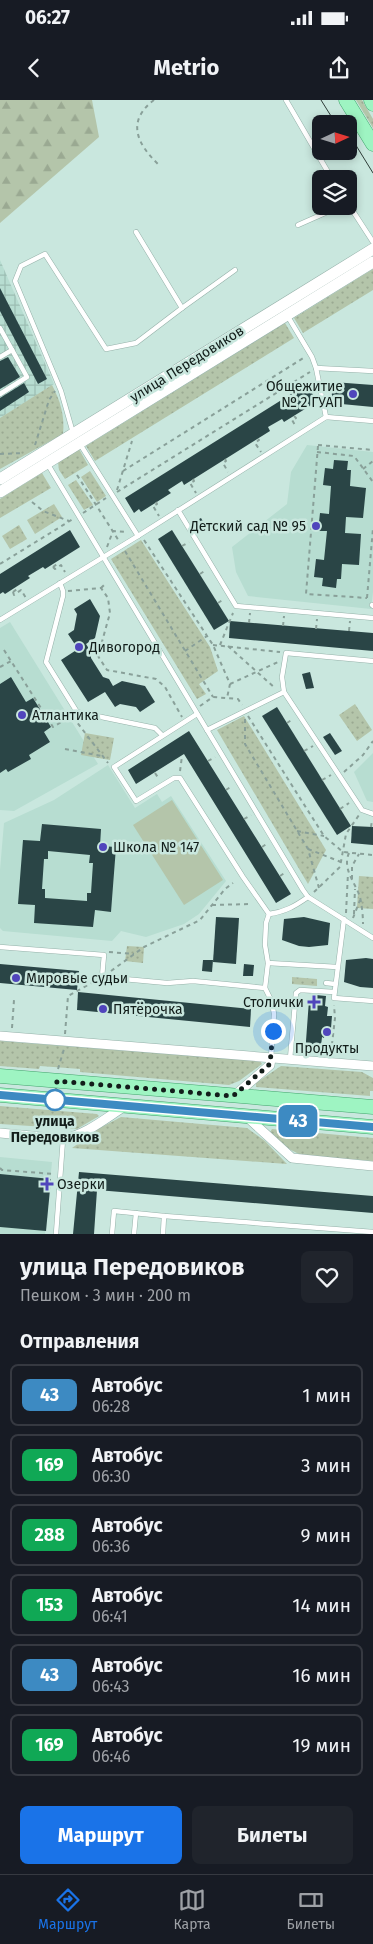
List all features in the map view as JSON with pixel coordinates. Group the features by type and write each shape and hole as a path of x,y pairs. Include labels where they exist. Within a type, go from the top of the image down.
{"main road":[{"path":"346,100 373,144"},
{"path":"371,100 373,104"},
{"path":"0,1076 373,1107"},
{"path":"0,1095 373,1127"}],"street":[{"name":"улица Передовиков","path":"0,479 76,438 284,310 373,249"},
{"name":"улица Передовиков","path":"284,310 373,262"},
{"name":"улица Передовиков","path":"0,492 40,456"},
{"path":"0,1036 373,1066"},
{"path":"233,1096 270,1064 272,1058"},
{"path":"0,1133 64,1140 82,1134 126,1106"},
{"path":"245,1116 292,1158 373,1166"}],"lane":[{"path":"286,100 327,170"},
{"path":"298,225 321,215"},
{"path":"355,215 373,242"},
{"path":"136,232 182,308"},
{"path":"138,536 114,494 76,438 59,384 15,281 20,266 44,254 106,349 136,343 235,270"},
{"path":"284,310 310,354 316,368 326,417"},
{"path":"0,328 27,377 0,394"},
{"path":"0,357 12,350"},
{"path":"316,368 373,371"},
{"path":"0,620 122,546 326,417 373,421"},
{"path":"40,456 208,730 303,890 308,897 373,938"},
{"path":"178,510 236,606 373,618"},
{"path":"60,583 63,591 46,662 74,714 155,728 162,735"},
{"path":"373,661 286,653 282,677 284,692 362,810 373,814"},
{"path":"208,730 284,692"},
{"path":"196,711 114,767 136,801 174,778 180,778 269,914"},
{"path":"269,914 281,912 295,906 308,897"},
{"path":"269,914 266,923 265,944 268,963 265,988 272,1002 274,1014 272,1058"},
{"path":"334,995 344,919"},
{"path":"0,946 104,956 102,977 167,983 193,981 265,988"},
{"path":"268,963 337,968"},
{"path":"326,983 335,984"},
{"path":"290,1059 296,992 300,990 373,1001"},
{"path":"56,1234 64,1140"},
{"path":"112,1234 114,1211 373,1232"},
{"path":"134,1234 136,1213"},
{"path":"162,1234 164,1216"}],"path":[{"path":"154,100 145,107 138,118 137,132 143,147 158,164"},
{"path":"123,471 310,354"},
{"path":"0,564 316,368"},
{"path":"40,456 50,400 59,384"},
{"path":"294,416 296,418 292,420 300,433"},
{"path":"258,439 255,443 263,456"},
{"path":"114,494 132,442"},
{"path":"373,450 318,446 306,594 367,598 373,528"},
{"path":"318,452 354,456 373,482"},
{"path":"0,454 24,453"},
{"path":"225,459 226,461 223,463 231,477"},
{"path":"363,469 373,461"},
{"path":"78,475 214,697"},
{"path":"193,479 194,481 190,483 199,497"},
{"path":"32,502 43,510 69,521"},
{"path":"156,502 157,504 152,506 162,520"},
{"path":"113,531 130,533 143,538 213,645 230,684 227,698"},
{"path":"102,557 113,531"},
{"path":"56,562 57,564 53,567 54,569 61,565 68,578"},
{"path":"63,591 101,588 106,583"},
{"path":"16,587 17,589 12,592 14,594 21,590 28,603"},
{"path":"101,588 108,598 110,613 98,656 107,670 156,679 161,682 184,721"},
{"path":"220,645 236,606"},
{"path":"185,651 207,636"},
{"path":"213,645 286,653"},
{"path":"228,646 276,689 284,692"},
{"path":"4,650 53,727 74,714 112,768"},
{"path":"230,684 284,659"},
{"path":"0,667 11,661"},
{"path":"170,696 175,695"},
{"path":"196,711 214,697 238,699 324,836 343,852 373,855"},
{"path":"245,711 244,732 246,744 308,849 319,888"},
{"path":"340,775 363,755 373,741"},
{"path":"65,749 102,756"},
{"path":"180,778 182,756"},
{"path":"340,808 355,799"},
{"path":"308,897 340,867 346,834 362,810"},
{"path":"297,831 324,836"},
{"path":"308,849 342,862"},
{"path":"344,919 346,914 348,871 346,858 349,853"},
{"path":"354,914 352,866 359,854"},
{"path":"348,871 353,881"},
{"path":"66,1032 68,996 102,977 144,947 200,920 225,889 233,883"},
{"path":"354,886 360,900 362,931"},
{"path":"351,923 360,900"},
{"path":"212,905 262,904"},
{"path":"104,952 135,954"},
{"path":"331,1053 335,1018 334,995"},
{"path":"12,1028 14,1000"},
{"path":"354,1055 355,1045"},
{"path":"58,1069 64,1047"},
{"path":"0,1168 2,1170 61,1175"}],"shaded area":[{"path":"0,260 54,384 0,418"},
{"name":"Детский сад № 95","path":"307,445 373,452 373,592 371,609 248,596 236,572 232,547 287,504 291,472"},
{"path":"10,622 98,764 14,811 0,810 0,628"},
{"path":"373,753 373,802 367,801 354,772"},
{"name":"Школа № 147","path":"108,765 135,808 157,794 162,802 171,796 226,881 199,914 184,924 146,937 121,931 112,941 3,931 0,928 0,870 4,823 54,800"},
{"path":"0,1157 52,1162 45,1234 0,1234"}],"green space":[{"path":"0,100 92,100 99,137 0,223"},
{"path":"356,100 362,100 373,119 373,128"},
{"path":"373,269 373,290 303,333 294,318"},
{"path":"285,323 294,338 95,461 86,446"},
{"path":"52,385 61,408 63,434 0,469 0,418"},
{"path":"79,449 88,465 65,479 59,470 58,462"},
{"path":"90,471 106,496 97,502 81,477"},
{"path":"42,473 51,488 0,518 0,499"},
{"path":"76,480 93,505 84,510 68,485"},
{"path":"54,504 62,517 35,534 27,520"},
{"path":"19,525 27,539 10,549 2,536"},
{"path":"141,540 210,647 218,671 199,684 206,694 197,699 111,559"},
{"path":"355,704 372,730 357,741 339,715"},
{"path":"244,716 326,850 308,884 217,730"},
{"path":"85,733 114,738 110,760 81,755"},
{"path":"172,800 223,880 184,905 133,825"},
{"path":"359,876 373,877 373,909 357,908"},
{"path":"127,946 144,947 143,963 125,961"},
{"path":"292,977 317,979 317,986 292,984"},
{"path":"0,1041 260,1061 262,1064 239,1081 229,1085 80,1072 80,1069 40,1066 39,1069 0,1066"},
{"path":"281,1066 362,1072 373,1078 373,1091 370,1091 370,1096 256,1087 256,1083"},
{"path":"0,1106 97,1114 99,1116 77,1129 0,1124"},
{"path":"121,1117 247,1128 265,1141 287,1164 72,1148 100,1128"},
{"path":"272,1129 373,1138 373,1161 301,1155 289,1149 270,1132"}],"building":[{"path":"0,288 47,379 38,384 0,311"},
{"path":"8,357 20,377 0,389 0,361"},
{"name":"Общежитие № 2 ГУАП","path":"333,382 373,385 373,407 331,403"},
{"path":"24,383 29,392 0,411 0,398"},
{"path":"307,384 316,400 312,402 313,404 284,422 282,419 268,427 270,431 184,485 182,481 168,490 171,493 141,512 139,509 134,513 125,498"},
{"path":"334,460 348,461 347,470 351,470 350,486 366,488 363,518 346,517 345,533 361,534 359,565 342,564 341,579 337,579 336,588 322,586 323,578 314,577 316,559 324,560 327,531 318,531 320,513 329,514 331,486 323,485 325,468 333,469"},
{"path":"201,518 206,527 198,532 192,523"},
{"path":"70,530 80,547 45,569 43,567 28,576 30,578 5,594 3,592 0,594 0,574"},
{"path":"172,530 229,621 214,630 158,539"},
{"path":"90,599 100,616 95,638 86,644 91,652 91,658 103,677 109,679 113,686 122,681 145,686 155,702 140,712 136,707 120,704 115,707 105,692 88,702 61,660 78,649 68,634 74,630 77,614 74,609"},
{"path":"230,621 373,633 373,651 229,638"},
{"path":"310,672 314,688 306,689 302,674"},
{"name":"Атлантика","path":"11,677 26,702 33,698 51,727 44,732 50,742 29,755 31,759 8,772 6,769 0,773 0,684"},
{"path":"277,707 351,826 337,835 262,716"},
{"path":"189,731 291,894 276,903 184,754 136,784 128,770"},
{"path":"330,733 342,751 335,755 323,737"},
{"path":"42,824 101,829 100,846 116,847 111,912 95,910 93,927 34,923 35,905 18,904 23,840 40,841","holes":["48,851 90,855 89,863 93,863 91,893 87,893 87,901 45,898 45,889 42,889 44,859 48,859"]},
{"path":"352,826 373,827 373,845 351,843"},
{"path":"216,917 239,918 236,964 213,962"},
{"path":"304,917 330,923 328,945 299,946 282,940 284,919"},
{"path":"373,959 373,988 360,987 344,982 346,960"},
{"path":"203,960 213,960 212,972 202,971"},
{"path":"0,964 79,971 77,990 0,983"},
{"path":"244,964 254,965 253,976 243,976"},
{"path":"78,992 251,1009 250,1027 77,1010"},
{"path":"312,996 326,996 327,1016 332,1016 331,1028 329,1028 328,1034 325,1033 324,1038 322,1037 321,1046 306,1045 309,1000 311,1000"},
{"path":"79,1172 373,1196 373,1213 97,1190 94,1234 73,1234"},
{"path":"0,1174 51,1179 46,1231 0,1227"}],"tram line":[{"path":"321,100 330,115"},
{"path":"358,149 373,173"}],"bus line":[{"name":"43","path":"0,1095 373,1127"}],"place":[{"name":"Общежитие № 2 ГУАП","path":"353,394"},
{"name":"Детский сад № 95","path":"316,526"},
{"name":"Дивогород","path":"79,647"},
{"name":"Атлантика","path":"22,715"},
{"name":"Школа № 147","path":"103,847"},
{"name":"Мировые судьи","path":"16,978"},
{"name":"Столички","path":"314,1002"},
{"name":"Пятёрочка","path":"103,1009"},
{"name":"Продукты","path":"327,1032"},
{"name":"улица Передовиков","path":"55,1100"},
{"name":"Озерки","path":"47,1184"}],"route":[{"path":"55,1100 57,1081 233,1096 270,1064 273,1031"}]}
